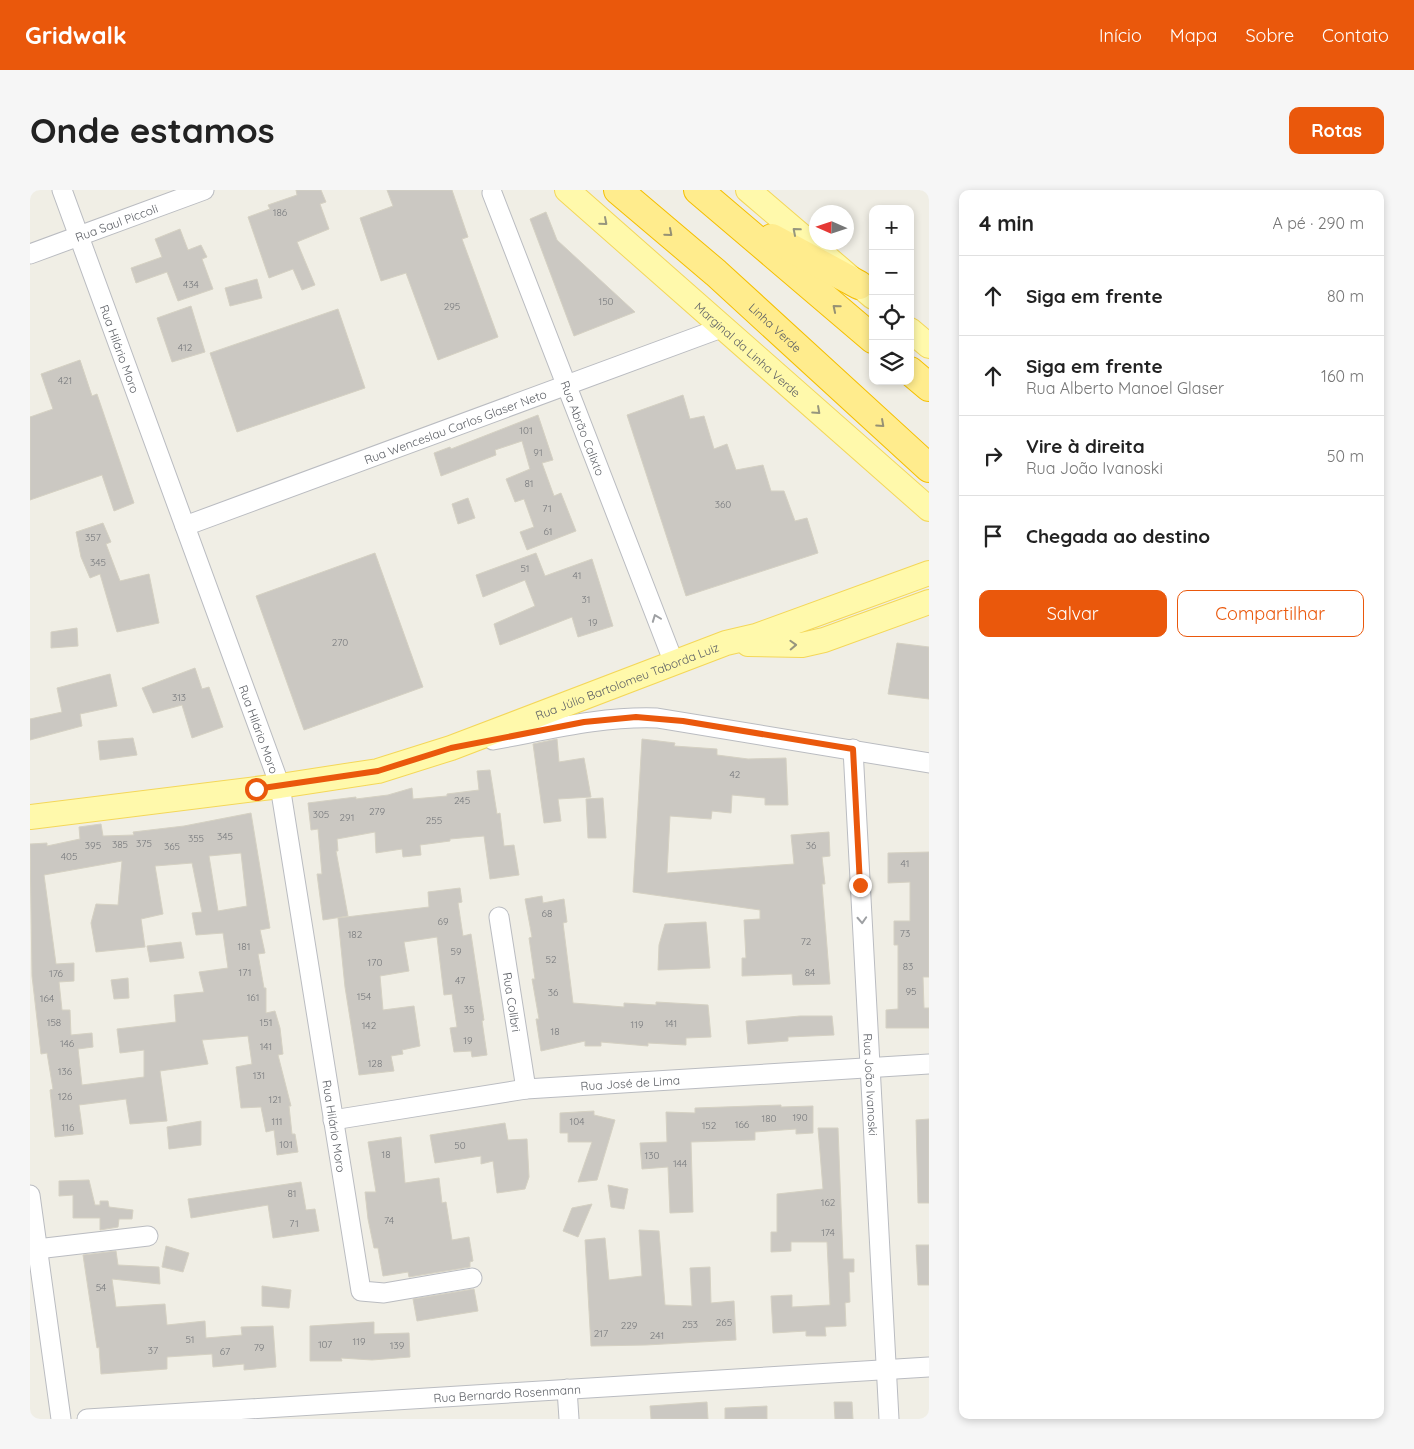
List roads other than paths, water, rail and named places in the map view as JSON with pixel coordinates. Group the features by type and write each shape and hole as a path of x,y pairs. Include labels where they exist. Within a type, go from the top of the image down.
{"highway":[{"name":"Linha Verde","path":"618,190 716,274 929,468"},
{"path":"698,190 869,336"},
{"path":"723,212 866,291"},
{"path":"914,374 929,387"}],"main road":[{"name":"Marginal da Linha Verde","path":"567,190 929,509"},
{"path":"748,190 866,291"},
{"path":"914,333 929,346"},
{"name":"Rua Júlio Bartolomeu Taborda Luiz","path":"30,817 280,786 378,771 451,748 726,643 756,636 929,561"},
{"name":"Rua Júlio Bartolomeu Taborda Luiz","path":"815,609 929,573"},
{"path":"726,643 802,644 824,640 929,602"}],"street":[{"name":"Rua Hilário Moro","path":"62,190 280,786 360,1291 384,1293 472,1278"},
{"name":"Rua Saul Piccoli","path":"30,254 204,190"},
{"name":"Rua Abrão Calixto","path":"492,193 674,663"},
{"name":"Rua Wenceslau Carlos Glaser Neto","path":"185,526 724,327"},
{"path":"451,748 584,722 636,717 683,721 929,763"},
{"name":"Rua João Ivanoski","path":"853,749 889,1419"},
{"name":"Rua Colibri","path":"499,917 526,1089"},
{"name":"Rua José de Lima","path":"334,1120 526,1089 929,1064"},
{"path":"30,1195 38,1249 37,1303 61,1419"},
{"path":"38,1249 148,1236"},
{"name":"Rua Bernardo Rosenmann","path":"87,1419 243,1414 567,1389 929,1367"},
{"path":"567,1389 569,1419"}]}
